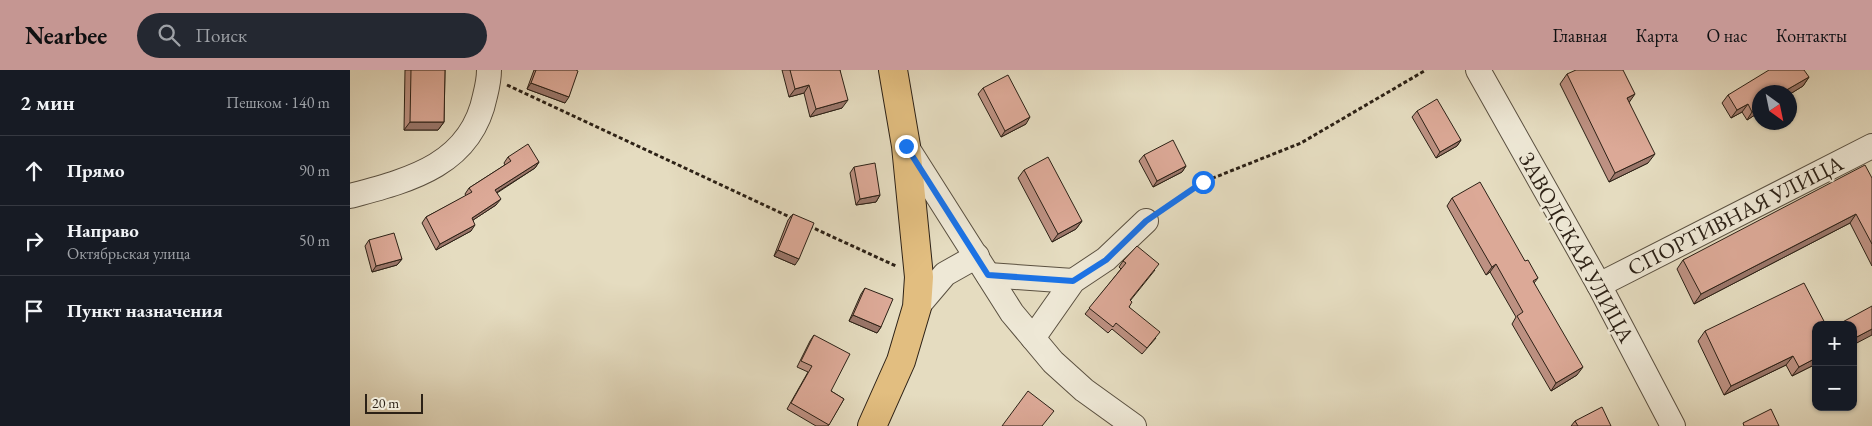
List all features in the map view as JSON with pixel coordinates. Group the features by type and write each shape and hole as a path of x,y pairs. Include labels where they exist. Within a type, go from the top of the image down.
{"main road":[{"path":"872,426 901,361 918,307 919,277 906,146 893,70"}],"street":[{"name":"ЗАВОДСКАЯ УЛИЦА","path":"1478,70 1599,285 1673,426"},
{"path":"350,196 419,175 447,159 470,136 482,111 489,73"},
{"path":"906,146 1012,313 1053,362 1084,390 1134,426"},
{"name":"СПОРТИВНАЯ УЛИЦА","path":"1599,285 1872,146"},
{"path":"1033,338 1073,281 1106,260 1146,221"},
{"path":"918,307 945,274 982,265 1073,281"}],"path":[{"path":"1146,221 1203,182 1301,143 1426,70"},
{"path":"489,73 796,220"},
{"path":"805,224 919,277"}],"building":[{"path":"411,70 445,70 444,122 410,122"},
{"path":"536,70 578,71 569,97 531,83"},
{"path":"790,70 840,70 848,100 816,109 809,85 795,89"},
{"path":"1576,70 1623,70 1635,94 1627,98 1655,154 1615,173 1567,74"},
{"path":"1769,70 1804,70 1809,77 1795,85 1752,85 1752,112 1748,104 1737,110 1728,95"},
{"path":"1008,75 1030,117 1005,131 983,88"},
{"path":"1437,99 1461,140 1440,152 1417,111"},
{"path":"1173,140 1186,166 1157,181 1144,155"},
{"path":"528,144 539,162 495,190 501,199 472,218 475,225 440,244 426,217 472,192 469,188 511,161 508,157"},
{"path":"1048,157 1082,221 1058,234 1024,170"},
{"path":"875,163 880,195 860,199 854,167"},
{"path":"1865,165 1872,178 1872,244 1856,214 1701,294 1683,260"},
{"path":"1480,182 1525,261 1528,260 1538,278 1533,281 1583,367 1556,383 1517,316 1523,312 1496,264 1492,267 1452,198"},
{"path":"793,214 814,223 799,259 778,250"},
{"path":"394,233 402,259 376,266 369,240"},
{"path":"1137,246 1159,264 1130,300 1132,302 1129,307 1160,332 1147,348 1116,323 1113,327 1089,308 1126,263 1123,261"},
{"path":"1804,283 1824,321 1812,321 1812,360 1799,367 1793,356 1731,386 1705,331"},
{"path":"865,288 893,299 881,327 853,315"},
{"path":"1872,306 1872,329 1857,337 1857,321 1844,321"},
{"path":"814,335 850,354 831,391 844,399 829,425 791,403 812,366 801,361"},
{"path":"1028,391 1054,411 1042,426 1002,426"},
{"path":"1602,407 1611,426 1578,426 1575,421"},
{"path":"1771,409 1779,426 1744,426 1743,423"}],"route":[{"path":"906,146 988,275 1073,281 1106,260 1146,221 1203,182"}]}
